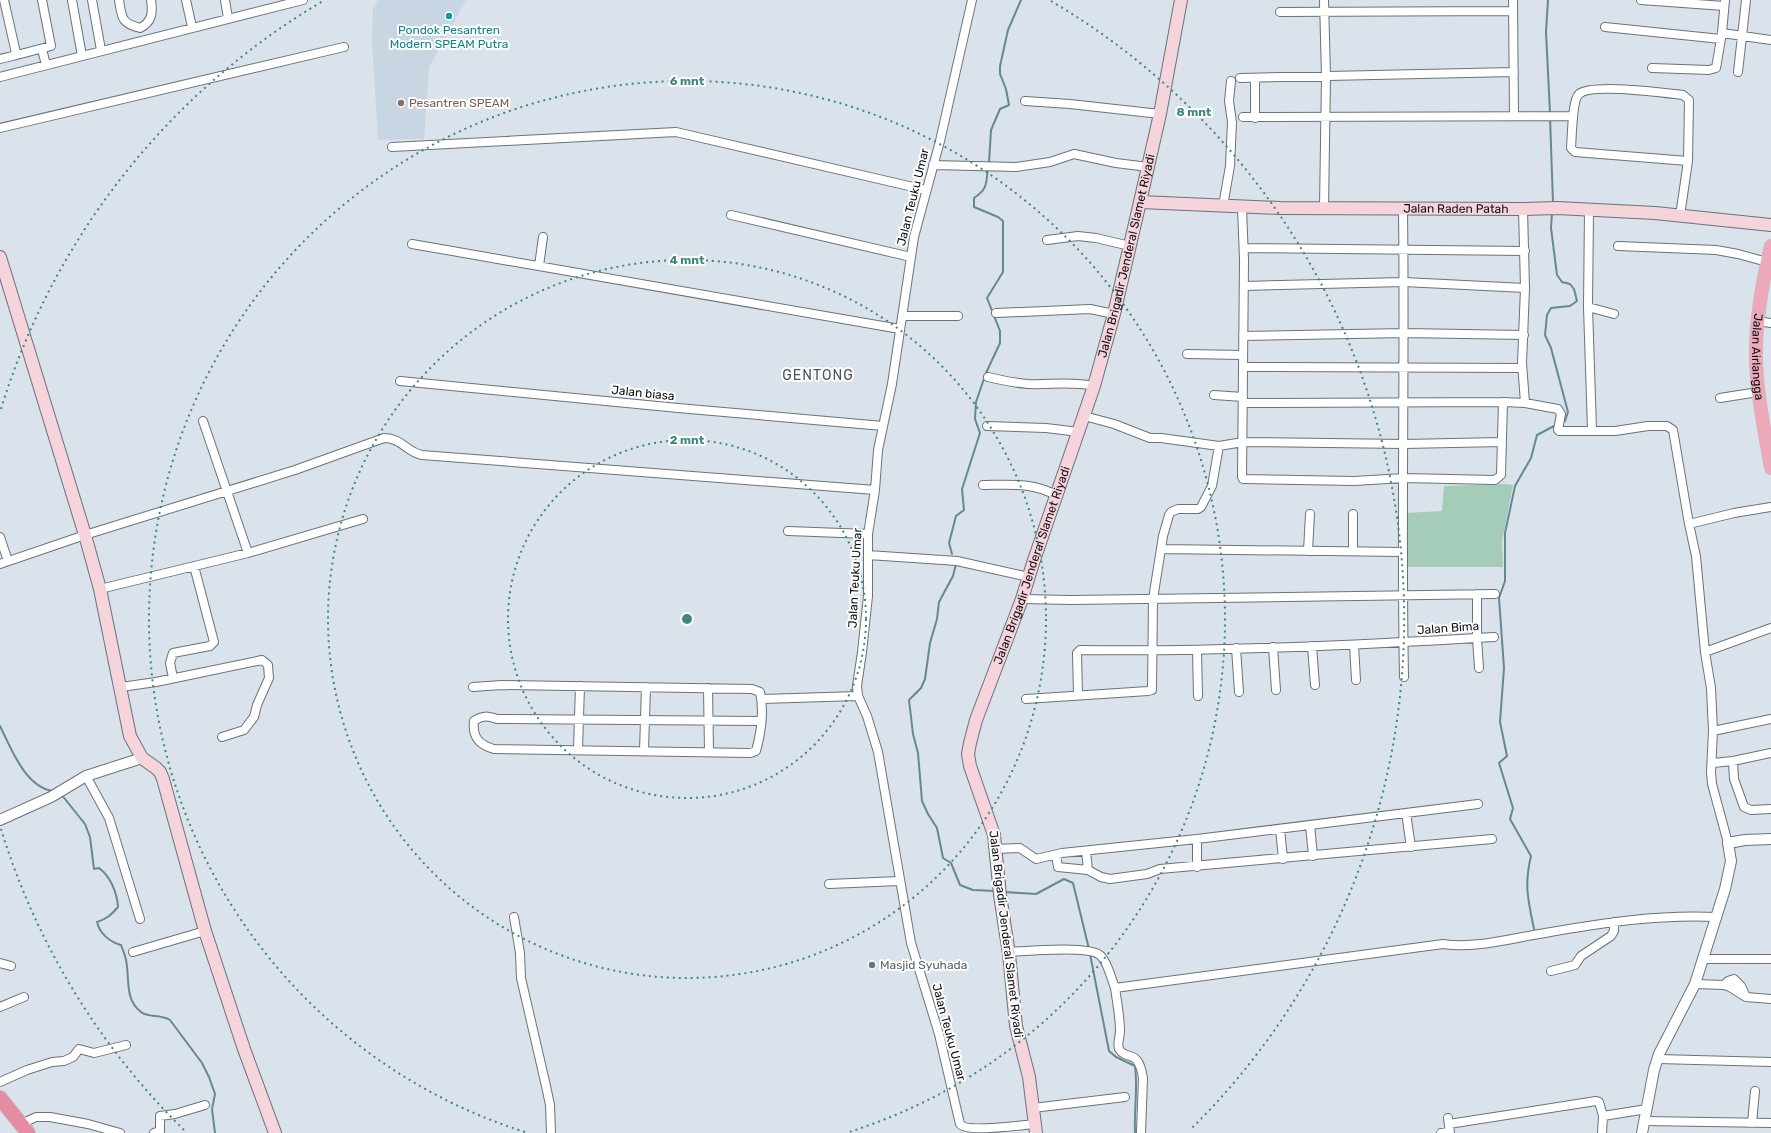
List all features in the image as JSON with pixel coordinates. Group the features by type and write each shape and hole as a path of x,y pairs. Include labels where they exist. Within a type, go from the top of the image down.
{"highway":[{"path":"0,1098 24,1129"}],"main road":[{"name":"Jalan Brigadir Jenderal Slamet Riyadi","path":"1036,1128 1026,1063 1017,1030 999,890 996,849 992,828 972,775 968,754 976,720 1022,599 1028,577 1094,386 1114,314 1160,114 1181,0"},
{"name":"Jalan Raden Patah","path":"1140,202 1242,207 1403,209 1552,208 1680,216 1771,225"},
{"name":"Jalan Airlangga","path":"1771,246 1767,262 1766,288 1757,321 1756,347 1758,392 1771,468"},
{"path":"0,257 85,535 100,589 128,727 142,758 156,768 160,772 163,779 205,931 244,1049 275,1133"}],"street":[{"path":"4,0 16,53 13,56"},
{"path":"0,59 51,46 42,0"},
{"path":"72,0 82,56"},
{"path":"92,0 101,50"},
{"path":"119,0 124,21 140,28 146,25 153,13 150,0"},
{"path":"186,0 192,27"},
{"path":"224,0 228,18"},
{"path":"0,77 101,50 303,0"},
{"name":"Jalan Teuku Umar","path":"972,0 940,141 914,237 892,384 876,464 875,490 868,534 868,596 862,652 857,678 858,696 867,716 878,752 899,881 911,943 937,1027 961,1127 974,1129 1036,1128"},
{"path":"1324,0 1326,76 1324,208"},
{"path":"1513,0 1514,116"},
{"path":"1641,0 1724,3 1717,66 1713,69 1652,68"},
{"path":"1738,72 1746,0"},
{"path":"1280,12 1513,11"},
{"path":"1605,27 1721,36 1741,35 1771,40"},
{"path":"140,28 142,40"},
{"path":"0,128 344,47"},
{"path":"42,49 46,65"},
{"path":"1240,78 1514,72"},
{"path":"1255,78 1255,118"},
{"path":"1223,206 1230,166 1232,122 1229,101 1231,81"},
{"path":"1680,216 1688,161 1689,100 1685,96 1626,89 1587,90 1580,93 1578,96 1573,116 1571,148 1575,152 1688,161"},
{"path":"1025,101 1070,104 1160,114"},
{"path":"1243,117 1326,118 1573,116"},
{"path":"392,147 676,132 926,190"},
{"path":"933,165 989,167 1029,166 1050,162 1074,154 1116,163 1148,167"},
{"path":"1242,207 1244,248 1242,477 1246,480 1354,481 1404,478 1498,479 1501,476 1502,402"},
{"path":"1403,209 1404,478 1402,594 1404,677"},
{"path":"1523,209 1525,288 1522,368 1525,403"},
{"path":"1589,210 1588,307 1592,430"},
{"path":"731,215 911,257"},
{"path":"1047,240 1078,236 1096,238 1130,246"},
{"path":"539,266 542,237"},
{"path":"412,244 900,329"},
{"path":"1618,246 1716,250 1767,262"},
{"path":"1244,248 1525,251"},
{"path":"1244,286 1404,282 1525,288"},
{"path":"1588,307 1614,314"},
{"path":"996,313 1090,309 1114,314"},
{"path":"902,316 958,316"},
{"path":"1757,321 1771,323"},
{"path":"1243,336 1404,333 1524,335"},
{"path":"1187,354 1243,355"},
{"path":"1243,367 1522,368"},
{"path":"988,377 1009,382 1030,384 1077,382 1094,386"},
{"name":"Jalan biasa","path":"400,381 883,426"},
{"path":"1720,398 1758,392"},
{"path":"1214,395 1243,400 1525,403 1558,409 1561,414 1559,426 1564,432 1592,430 1615,431 1648,426 1667,426 1674,430 1698,577 1705,652 1711,688 1713,731 1713,763 1711,772 1712,784 1728,843 1730,861 1725,889 1695,984 1654,1070 1642,1133"},
{"path":"1084,416 1114,424 1150,438 1161,438 1219,446 1243,442 1404,444 1502,442"},
{"path":"203,422 248,553"},
{"path":"987,426 1046,428 1079,432"},
{"path":"0,537 4,563 85,535 295,470 384,438 398,440 411,451 422,455 875,490"},
{"path":"1026,699 1152,690 1153,599 1161,549 1169,515 1171,512 1181,509 1198,509 1203,504 1212,486 1219,446"},
{"path":"983,485 1022,485 1046,490 1056,496"},
{"path":"1689,524 1771,507"},
{"path":"1308,551 1310,514"},
{"path":"1353,514 1353,551"},
{"path":"100,589 248,553 363,519"},
{"path":"788,531 868,534"},
{"path":"1161,549 1402,552"},
{"path":"868,555 957,561 1028,577"},
{"path":"173,678 170,663 173,654 210,646 214,642 194,566"},
{"path":"1022,599 1070,600 1402,594 1495,594"},
{"path":"1477,594 1479,668"},
{"path":"1705,652 1771,628"},
{"name":"Jalan Bima","path":"1078,696 1078,651 1153,651 1354,645 1494,637"},
{"path":"1354,645 1356,680"},
{"path":"1312,646 1315,685"},
{"path":"1273,647 1276,690"},
{"path":"1236,648 1239,692"},
{"path":"1197,650 1198,696"},
{"path":"121,687 262,660 268,665 269,678 257,704 254,717 244,730 222,736"},
{"path":"473,687 502,685 708,688 752,689 760,692 761,699 760,736 756,751 750,753 578,749 494,749 481,744 476,740 473,728 474,721 478,717 484,716 497,719 760,721"},
{"path":"578,749 580,686"},
{"path":"644,751 646,687"},
{"path":"708,688 709,752"},
{"path":"761,699 858,696"},
{"path":"1713,731 1771,719"},
{"path":"1713,763 1733,761 1771,753"},
{"path":"0,820 51,797 86,776 142,758"},
{"path":"1733,761 1734,779 1744,807 1751,810 1771,809"},
{"path":"86,776 109,818 140,919"},
{"path":"996,849 1020,848 1036,859 1056,854 1197,839 1478,804"},
{"path":"1406,813 1411,847"},
{"path":"1310,825 1313,856"},
{"path":"1280,829 1283,859"},
{"path":"1197,839 1197,867"},
{"path":"1056,854 1058,868 1088,870 1110,879 1147,874 1160,869 1197,867 1492,839"},
{"path":"1728,843 1752,839 1771,839"},
{"path":"1086,851 1088,870"},
{"path":"828,884 899,881"},
{"path":"1115,988 1443,944 1457,946 1496,941 1614,922 1689,916 1717,917"},
{"path":"514,917 520,953 521,978 550,1105 551,1133"},
{"path":"1551,971 1575,965 1581,956 1611,936 1614,932 1614,922"},
{"path":"133,952 205,931"},
{"path":"1008,952 1048,950 1095,952 1104,960 1115,988 1120,1026 1118,1047 1122,1052 1136,1058 1140,1063 1142,1070 1141,1133"},
{"path":"1704,959 1771,959"},
{"path":"0,963 11,966"},
{"path":"1695,984 1724,985 1731,980 1737,980 1746,997 1771,999"},
{"path":"0,1007 24,997"},
{"path":"0,1082 27,1070 52,1062 64,1061 73,1057 79,1049 94,1053 126,1045"},
{"path":"1658,1059 1771,1062"},
{"path":"1752,1123 1755,1091"},
{"path":"1033,1108 1125,1097"},
{"path":"1447,1128 1596,1101 1599,1102 1603,1116 1602,1133"},
{"path":"154,1133 160,1131 160,1116 175,1114 204,1106"},
{"path":"1603,1116 1647,1109"},
{"path":"24,1129 36,1117 50,1116 120,1133"},
{"path":"1644,1121 1771,1123"}],"shaded area":[{"name":"Pesantren SPEAM","path":"378,0 466,0 429,67 424,139 378,140 372,42 373,8"}],"green space":[{"path":"1513,485 1502,541 1503,567 1404,567 1406,513 1442,511 1444,486"}],"waterway":[{"path":"989,163 991,130 1000,109 1009,105 1006,89 1000,74 1000,66 1008,30 1021,0"},
{"path":"1548,0 1546,32 1550,113"},
{"path":"1550,117 1553,203"},
{"path":"952,554 949,543 956,516 964,510 962,489 980,433 975,419 976,402 986,373 1000,343 1000,331 987,298 1003,272 1003,221 998,217 974,207 974,198 982,192 986,185 988,168"},
{"path":"1552,213 1551,228 1557,275 1562,282 1570,284 1574,289 1577,301 1570,306 1551,308 1547,315 1545,335 1551,348 1568,412 1565,421 1562,422"},
{"path":"1534,929 1527,884 1531,856 1510,819 1513,808 1499,763 1507,756 1500,722 1504,668 1499,598 1505,581 1505,533 1515,486 1531,458 1537,435 1556,425"},
{"path":"956,564 953,576 939,602 937,619 930,643 925,679 921,688 909,700 913,734 918,753 922,801 937,828 943,858 951,863 960,885 973,890 996,891"},
{"path":"0,726 14,755 27,774 34,782 43,788 53,791"},
{"path":"61,794 85,824 90,837 94,869 99,868 107,876 115,891 118,907 109,916 97,922 103,934 113,942 121,945 125,954 132,1001 144,1014 163,1017 170,1020 202,1063 215,1094 212,1109 215,1133"},
{"path":"1004,892 1036,894 1064,879 1073,883 1089,949"},
{"path":"1090,954 1109,1051 1116,1057 1135,1066 1135,1133"}],"place":[{"name":"Pondok Pesantren Modern SPEAM Putra","path":"449,16"},
{"name":"Pesantren SPEAM","path":"401,103"},
{"name":"Masjid Syuhada","path":"872,965"}],"district":[{"name":"GENTONG","path":"818,375"}]}
